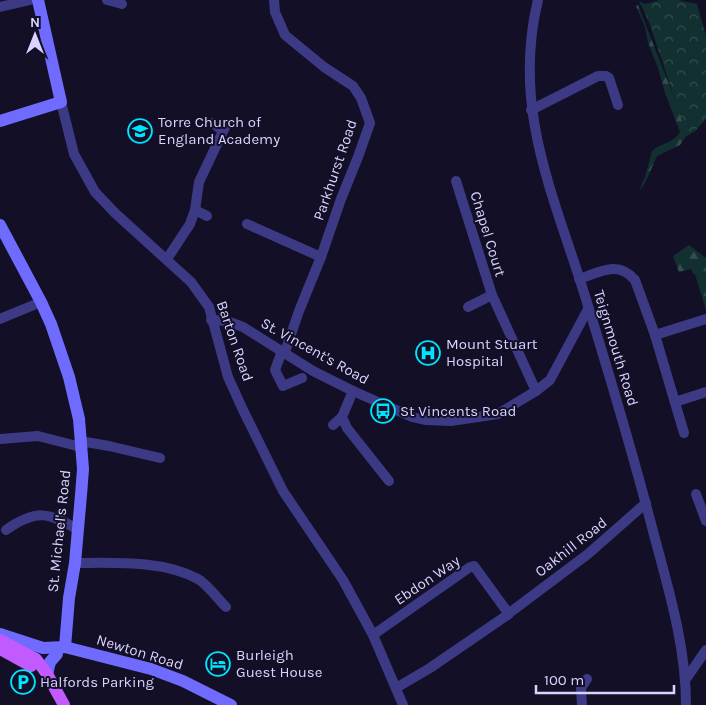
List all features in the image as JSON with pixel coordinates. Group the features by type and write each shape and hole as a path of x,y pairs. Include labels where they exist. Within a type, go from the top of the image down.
{"main road":[{"path":"0,640 9,654 30,665 55,689"},
{"path":"36,659 47,674 64,705"}],"street":[{"path":"0,7 30,0"},
{"name":"Barton Road","path":"38,0 74,154 95,192 115,213 191,282 209,307 228,377 282,491 343,580 373,635 403,705"},
{"path":"107,0 122,4"},
{"name":"Parkhurst Road","path":"274,0 275,12 285,35 324,67 353,86 361,98 370,123 321,257 276,370 283,386 302,378"},
{"name":"Teignmouth Road","path":"538,0 534,14 529,68 531,110 538,150 646,502 681,641 686,678 686,705"},
{"path":"531,110 598,76 609,78 618,105"},
{"path":"0,121 61,102"},
{"path":"167,259 190,224 195,210 198,182 225,127 213,123"},
{"name":"Chapel Court","path":"456,181 492,295 536,391"},
{"path":"195,210 207,216"},
{"path":"247,224 267,238 321,257"},
{"name":"St. Michael's Road","path":"0,227 41,302 60,347 79,419 83,469 75,563 61,651"},
{"path":"579,279 614,268 622,269 635,280 655,335 684,433"},
{"name":"Chapel Court","path":"468,307 492,295"},
{"path":"0,319 41,302"},
{"name":"St. Vincent's Road","path":"211,320 227,321 243,327 313,371 353,391 412,417 440,422 474,419 498,414 536,391 550,380 588,309"},
{"path":"655,335 706,319"},
{"path":"333,425 342,417 353,391"},
{"path":"675,402 706,392"},
{"path":"342,417 347,428 389,481"},
{"path":"0,439 38,436 80,444 109,446 160,458"},
{"path":"696,494 706,521"},
{"name":"Oakhill Road","path":"396,688 430,668 510,613 588,554 646,502"},
{"path":"6,530 38,514 49,515 62,520 78,530"},
{"path":"75,563 127,564 169,569 200,580 226,607"},
{"name":"Ebdon Way","path":"373,635 474,566 510,613"},
{"name":"Newton Road","path":"0,634 43,648 152,669 183,681 231,705"},
{"path":"686,678 706,650"},
{"path":"47,674 50,662 61,651"},
{"name":"Newton Road","path":"9,654 36,659 61,651"},
{"path":"582,705 581,688 587,679"}],"green space":[{"path":"660,0 678,0 697,4 706,36 706,119 695,131 687,136 649,22 639,1 645,4"},
{"path":"638,5 688,133 680,145 657,156 645,183 639,191 652,151 658,146 669,142 680,132 648,43 645,27 636,6"},
{"path":"689,245 706,258 706,310 695,274 693,274 691,269 679,272 673,256"}],"place":[{"name":"Torre Church of England Academy","path":"140,131"},
{"name":"Mount Stuart Hospital","path":"428,353"},
{"name":"St Vincents Road","path":"383,411"},
{"name":"Burleigh Guest House","path":"218,664"},
{"name":"Halfords Parking","path":"23,682"}]}
